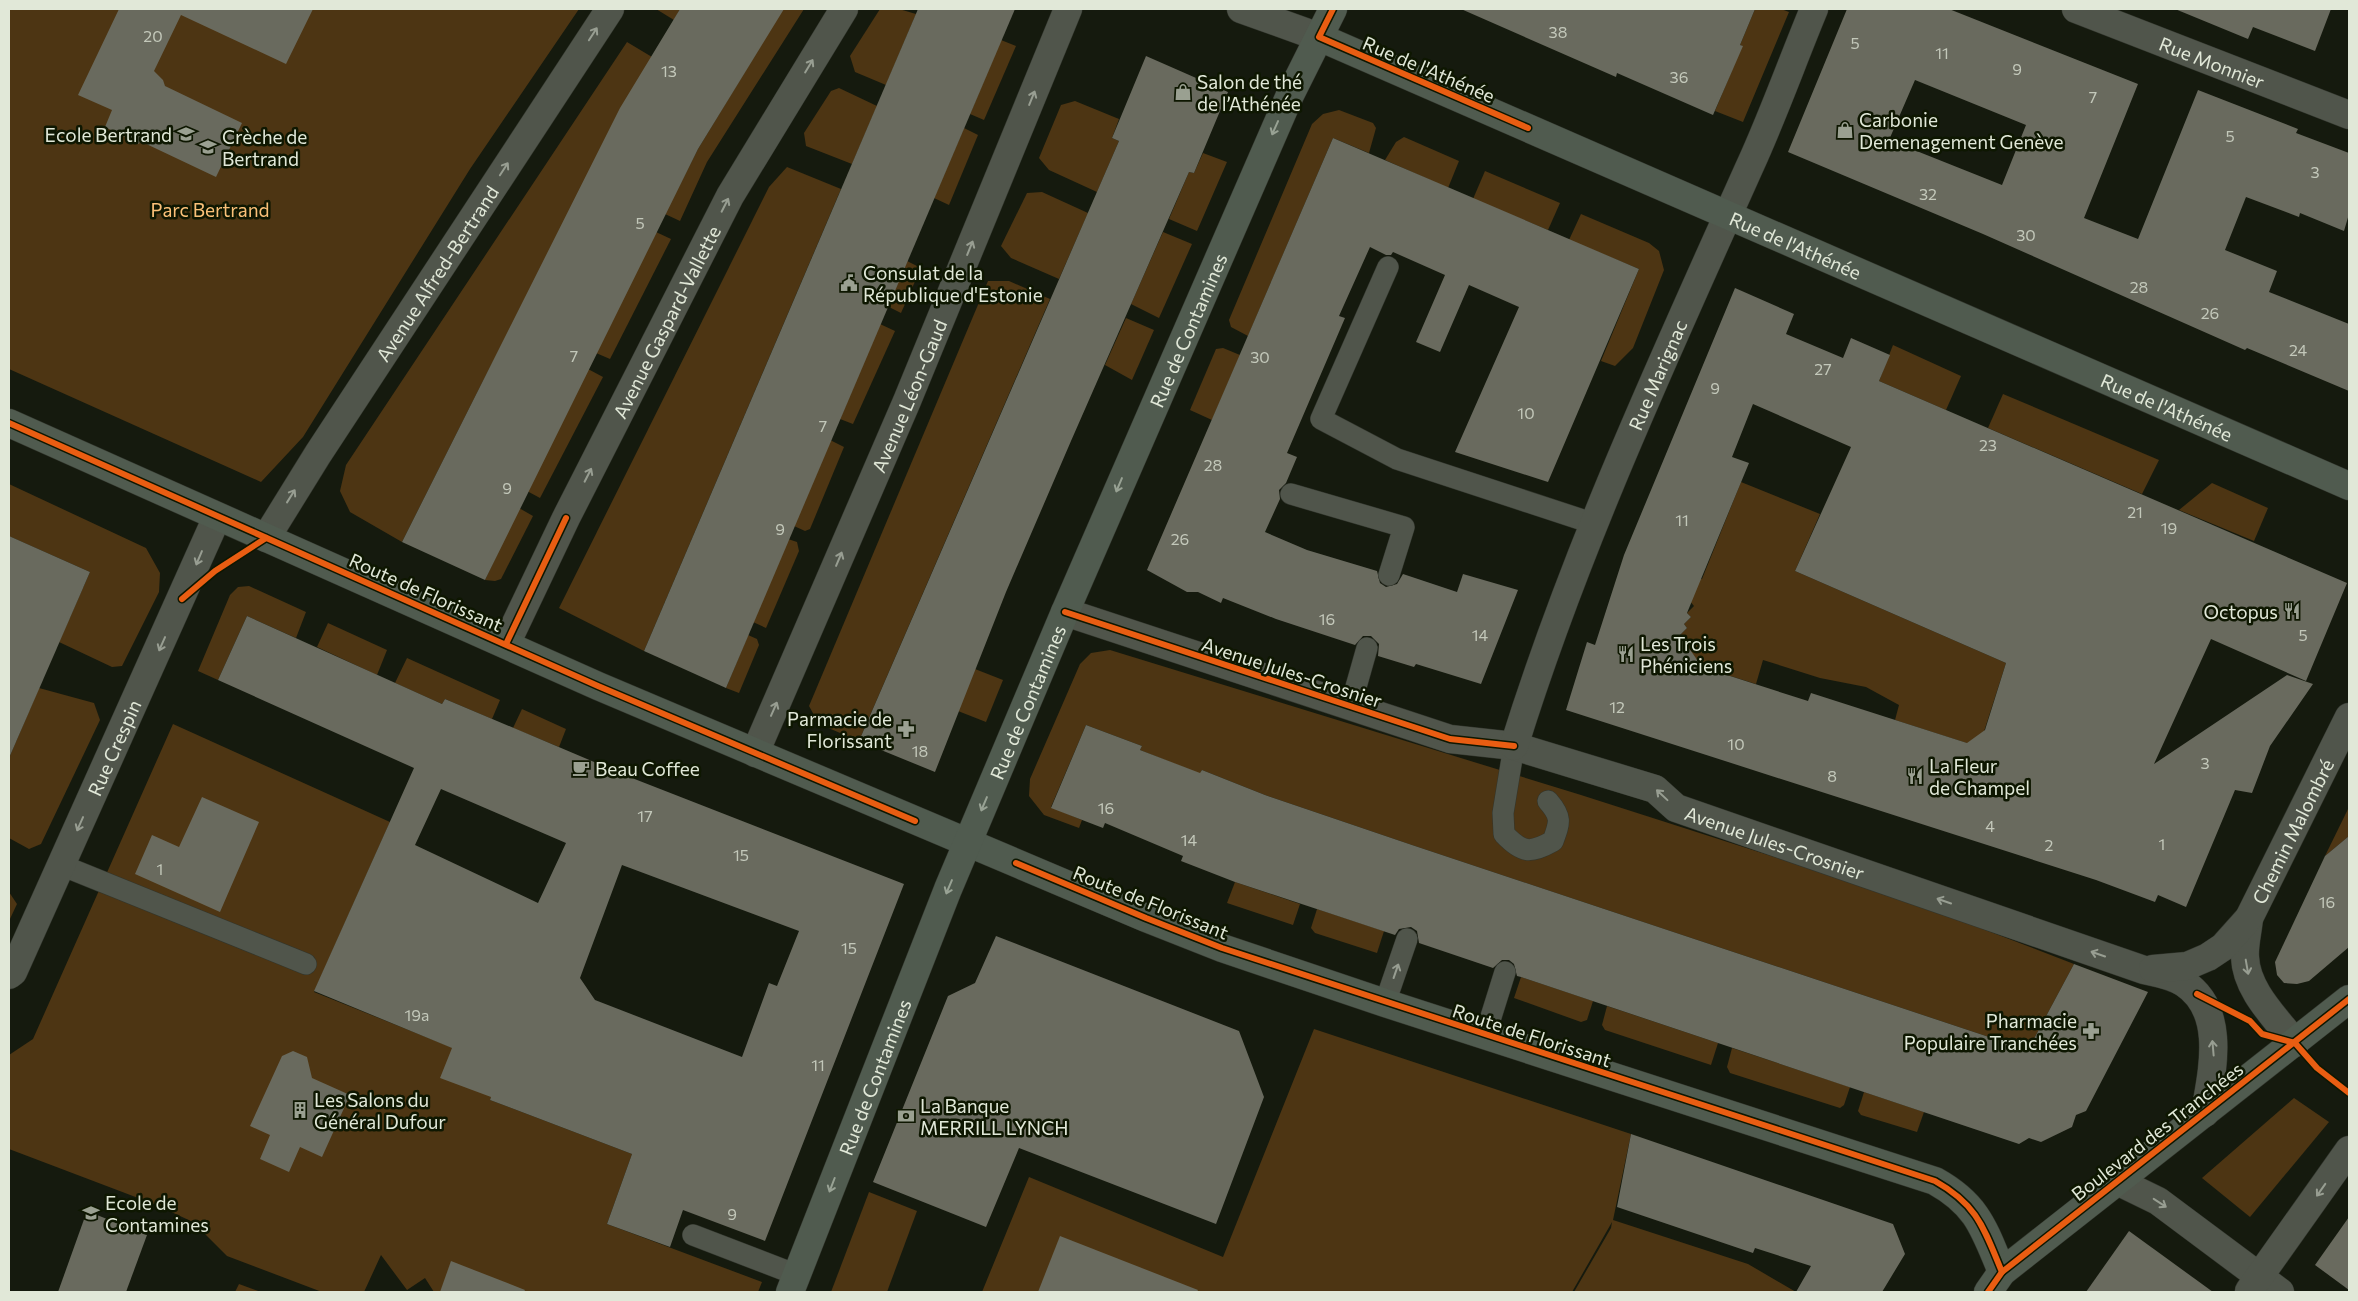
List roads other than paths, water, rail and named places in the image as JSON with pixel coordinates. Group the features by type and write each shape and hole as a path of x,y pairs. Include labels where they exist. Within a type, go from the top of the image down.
{"main road":[{"name":"Rue de Contamines","path":"794,1283 968,842 1065,612 1290,95 1333,9"},
{"name":"Rue de l'Athénée","path":"1319,37 2349,486"},
{"name":"Route de Florissant","path":"9,423 217,517 754,753 1205,942 1384,1003 1935,1181 1952,1191 1979,1218 1997,1285"},
{"name":"Boulevard des Tranchées","path":"1997,1285 2117,1181 2349,999"}],"street":[{"name":"Avenue Alfred-Bertrand","path":"266,538 318,454 610,9"},
{"name":"Avenue Gaspard-Vallette","path":"506,644 566,518 730,196 844,9"},
{"name":"Avenue Léon-Gaud","path":"754,753 907,401 1068,9"},
{"name":"Rue de l'Athénée","path":"1241,9 1319,37"},
{"name":"Rue Marignac","path":"1514,746 1566,595 1650,387 1750,168 1814,9"},
{"name":"Rue Monnier","path":"2076,9 2349,115"},
{"name":"Rue Crespin","path":"9,975 13,972 217,517"},
{"name":"Avenue Jules-Crosnier","path":"1065,612 1350,708 1450,739 1514,746 1656,789 1676,808 2144,970 2168,975 2184,983 2197,994 2210,1018 2214,1057 2205,1113"},
{"name":"Chemin Malombré","path":"2144,970 2187,966 2208,957 2223,947 2249,918 2349,717"},
{"name":"Chemin Malombré","path":"2249,918 2245,957 2248,974 2266,1006 2295,1043"},
{"path":"2117,1181 2158,1201 2262,1287 2349,1150"}],"lane":[{"path":"1388,267 1321,419 1397,459 1595,524"},
{"path":"1291,494 1404,527 1389,575"},
{"path":"1350,708 1367,648"},
{"path":"1514,746 1503,813 1504,834 1518,848 1536,850 1553,841 1560,823 1556,811 1548,801"},
{"path":"61,865 306,964"},
{"path":"1384,1003 1407,939"},
{"path":"1485,1036 1505,972"},
{"path":"693,1235 794,1283"}],"place":[{"name":"Salon de thé de l’Athénée","path":"1183,92"},
{"name":"Carbonie Demenagement Genève","path":"1845,130"},
{"name":"Ecole Bertrand","path":"186,134"},
{"name":"Crèche de Bertrand","path":"208,147"},
{"name":"Consulat de la République d'Estonie","path":"849,283"},
{"name":"Octopus","path":"2292,611"},
{"name":"Les Trois Phéniciens","path":"1626,654"},
{"name":"Parmacie de Florissant","path":"906,729"},
{"name":"Beau Coffee","path":"581,768"},
{"name":"La Fleur de Champel","path":"1915,776"},
{"name":"Pharmacie Populaire Tranchées","path":"2091,1031"},
{"name":"Les Salons du Général Dufour","path":"300,1110"},
{"name":"La Banque MERRILL LYNCH","path":"906,1116"},
{"name":"Ecole de Contamines","path":"91,1213"}],"park label":[{"name":"Parc Bertrand","path":"210,209"}]}
